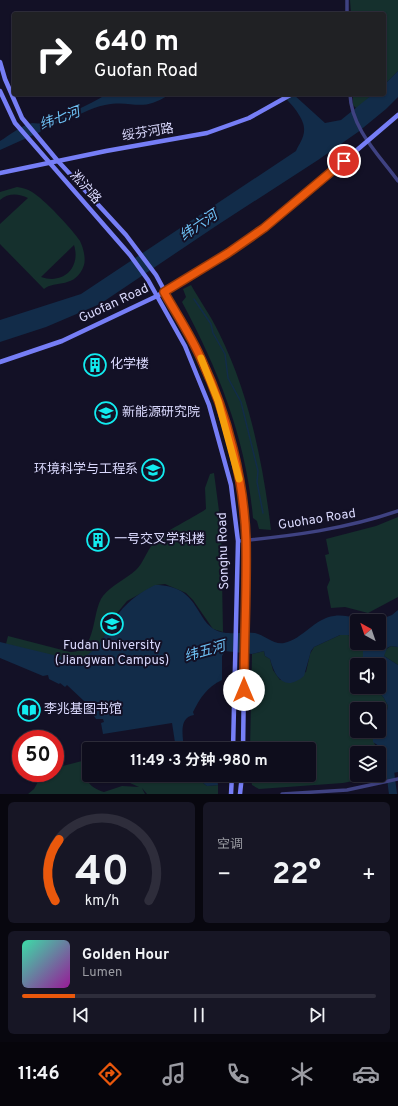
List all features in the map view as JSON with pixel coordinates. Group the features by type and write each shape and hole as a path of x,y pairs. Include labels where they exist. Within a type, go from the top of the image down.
{"main road":[{"name":"淞沪路","path":"0,62 12,95"},
{"name":"淞沪路","path":"0,91 15,123 130,255 148,280 157,296"},
{"name":"淞沪路","path":"12,96 22,118 57,160 137,249 156,275"},
{"name":"绥芬河路","path":"0,173 57,160 207,133 249,118 289,96"},
{"name":"Guofan Road","path":"0,362 62,341 157,296 228,253 264,228 398,115"},
{"name":"Songhu Road","path":"156,275 202,360 218,401 240,483 246,541 243,654 243,742"},
{"name":"Songhu Road","path":"157,296 185,346 209,404 231,485 238,542 233,742"},
{"path":"231,794 232,782"},
{"path":"240,794 241,782"}],"street":[{"path":"347,0 347,12"},
{"path":"350,96 350,107 355,120 368,141 398,181"},
{"name":"Guohao Road","path":"238,542 314,533 372,521 398,511"},
{"path":"282,794 332,792 379,784 398,779"}],"green space":[{"path":"350,0 398,0 398,71 386,83 386,12 351,12"},
{"path":"353,96 371,96 357,109 353,105"},
{"path":"17,187 28,190 37,195 65,222 80,241 84,253 84,265 76,278 65,283 49,286 44,289 0,244 0,224 28,198 13,194 0,200 0,192","holes":["74,245 76,253 73,267 69,272 57,278 49,279 41,277"]},
{"path":"191,285 216,327 230,356 247,404 264,479 271,530 259,529 257,521 253,518 244,461 229,406 208,354 182,302 186,297 183,289"},
{"path":"214,473 221,526 223,632 213,629 193,600 186,593 165,584 156,585 127,601 117,613 103,639 92,652 84,657 74,660 6,644 8,636 70,652 79,650 85,646 90,639 99,603 103,596 136,570 158,539 170,530 206,509 205,488 210,474"},
{"path":"398,517 398,597 368,613 345,607 331,608 327,587 330,580 325,555 329,554 326,539 376,526"},
{"path":"340,635 350,636 350,650 363,650 363,658 350,658 350,694 381,694 386,702 350,702 350,738 374,738 373,739 375,745 379,746 350,746 350,782 259,789 252,785 251,782 316,782 316,742 250,742 252,654 264,651 265,656 270,659 273,670 280,680 306,672 310,654 314,647"},
{"path":"391,646 398,647 398,665 384,656 386,649"},
{"path":"386,702 388,706 386,715"},
{"path":"82,761 82,782 89,782 98,790 104,792 122,786 139,787 128,782 202,782 207,786 218,785 218,794 147,794 142,788 145,794 28,794 34,789 38,782 64,782 64,766"}],"water":[{"name":"纬六河","path":"398,71 398,97 358,132 318,160 100,304 46,327 0,342 0,320 81,294 296,151 302,140 304,128 295,109 283,96 295,96 325,123 341,120 371,96 386,96 386,83"},
{"name":"纬七河","path":"103,96 167,96 160,100 144,105 115,104 94,108 48,126 40,132 0,150 0,141 23,126 32,123 50,121 83,107"},
{"name":"纬五河","path":"155,585 170,587 181,591 196,606 206,622 212,628 221,632 255,633 277,643 284,643 291,641 321,620 334,616 344,616 350,617 350,636 340,635 314,647 311,651 304,676 291,683 286,683 278,677 270,659 265,656 264,651 252,654 225,651 222,656 222,680 204,693 193,712 194,715 186,719 183,728 184,742 175,742 172,723 103,734 101,723 104,722 103,719 96,719 84,701 67,685 65,687 60,683 59,684 49,679 48,675 43,676 0,658 0,642 74,660 84,657 97,647 113,620 127,604"},
{"path":"398,610 398,647 391,646 387,648 384,656 398,665 398,772 386,774 386,746 379,746 373,742 373,739 386,738 386,715 388,706 381,694 386,694 386,658 363,658 363,650 386,650 386,617"},
{"path":"202,782 218,782 218,785 207,786"}],"waterway":[{"path":"194,299 211,324 213,333 225,354 228,378 241,402 258,471 257,482 263,513"},
{"path":"389,763 393,794"}],"slow traffic":[{"path":"201,358 211,380 218,401 239,479"}],"place":[{"name":"化学楼","path":"95,365"},
{"name":"新能源研究院","path":"106,413"},
{"name":"环境科学与工程系","path":"153,470"},
{"name":"一号交叉学科楼","path":"98,540"},
{"name":"Fudan University (Jiangwan Campus)","path":"112,624"},
{"name":"李兆基图书馆","path":"29,710"}],"route":[{"path":"244,690 246,541 240,483 227,431 211,380 192,340 164,292 228,253 264,228 344,161"}]}
